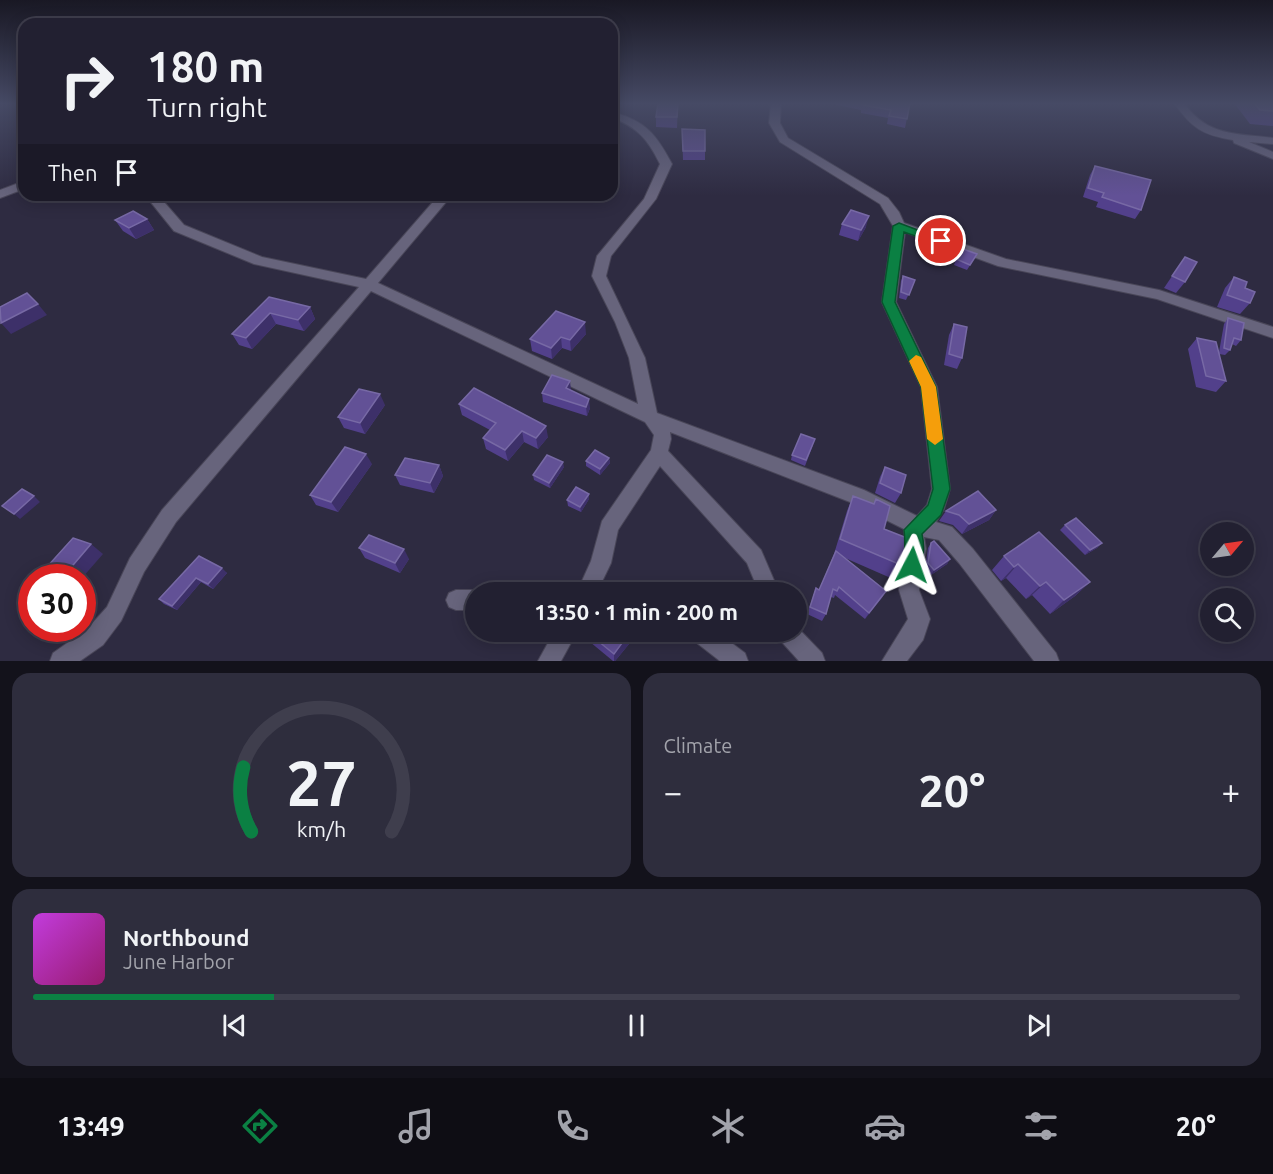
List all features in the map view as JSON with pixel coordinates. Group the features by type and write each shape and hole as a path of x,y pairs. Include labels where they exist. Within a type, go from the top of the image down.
{"street":[{"path":"592,582 601,562 609,527 659,453 664,440 661,428 650,417 642,373 629,337 599,276 598,267 606,250 620,238 650,199 666,164 649,134"},
{"path":"780,134 784,140 884,201 893,212 899,226 889,302 929,387 941,489 935,509 920,527 913,530 916,549 909,590 919,619 915,632 893,661"},
{"path":"1218,134 1273,141"},
{"path":"1218,134 1273,156"},
{"path":"0,194 18,187"},
{"path":"157,201 179,228 259,261 368,284 650,417 858,496 920,527 945,533 966,556 1048,661"},
{"path":"61,661 95,637 114,614 137,565 169,516 441,201"},
{"path":"899,226 1003,263 1160,295 1273,333"},
{"path":"659,453 754,557 765,582"},
{"path":"549,661 560,642"},
{"path":"713,642 737,661"},
{"path":"797,642 814,661"}],"building":[{"path":"682,134 705,134 705,151 683,151"},
{"path":"1095,166 1151,180 1141,210 1102,197 1104,193 1088,188"},
{"path":"851,210 869,216 861,230 842,224"},
{"path":"133,211 147,219 129,228 115,220"},
{"path":"963,249 977,254 970,265 956,259"},
{"path":"1185,257 1197,262 1185,282 1172,276"},
{"path":"903,276 915,280 909,295 901,292"},
{"path":"1234,277 1247,282 1245,288 1255,292 1250,303 1227,295"},
{"path":"27,293 38,304 1,323 0,307"},
{"path":"269,297 310,307 298,320 270,313 246,338 232,334"},
{"path":"556,311 585,322 570,340 561,337 551,348 530,339"},
{"path":"1228,318 1244,323 1241,340 1234,338 1230,350 1224,348"},
{"path":"954,324 967,327 962,358 949,354"},
{"path":"1197,338 1216,342 1226,381 1206,376"},
{"path":"552,375 570,381 566,388 589,399 586,407 542,393"},
{"path":"474,388 546,426 536,438 522,431 505,450 483,438 496,423 459,404"},
{"path":"359,389 380,394 360,423 338,417"},
{"path":"801,434 815,439 806,460 792,455"},
{"path":"345,447 366,454 331,502 310,495"},
{"path":"595,450 609,458 600,469 586,461"},
{"path":"547,455 563,462 549,483 533,475"},
{"path":"405,458 439,465 430,483 395,475"},
{"path":"885,467 906,475 901,493 880,483"},
{"path":"576,487 589,494 580,507 567,500"},
{"path":"22,489 34,496 14,514 2,506"},
{"path":"978,491 996,510 969,524 959,515 946,511"},
{"path":"853,496 874,504 876,499 890,506 884,529 907,538 901,565 840,539"},
{"path":"1076,518 1102,543 1090,550 1065,525"},
{"path":"1039,532 1090,582 1064,600 1046,582 1040,586 1018,564 1014,567 1004,556"},
{"path":"369,535 404,549 395,563 359,548"},
{"path":"73,538 91,544 74,564 50,564"},
{"path":"934,541 950,559 934,570 928,563 931,543"},
{"path":"836,551 886,591 869,613 839,587 837,591 833,589 826,614 810,607 816,588 819,590"},
{"path":"199,556 222,568 208,584 196,578 172,606 159,599"},
{"path":"599,642 623,642 614,654"}],"slow traffic":[{"path":"916,361 929,387 935,439"}],"route":[{"path":"912,565 916,549 913,530 920,527 935,509 941,489 929,387 889,302 899,226 941,241"}]}
